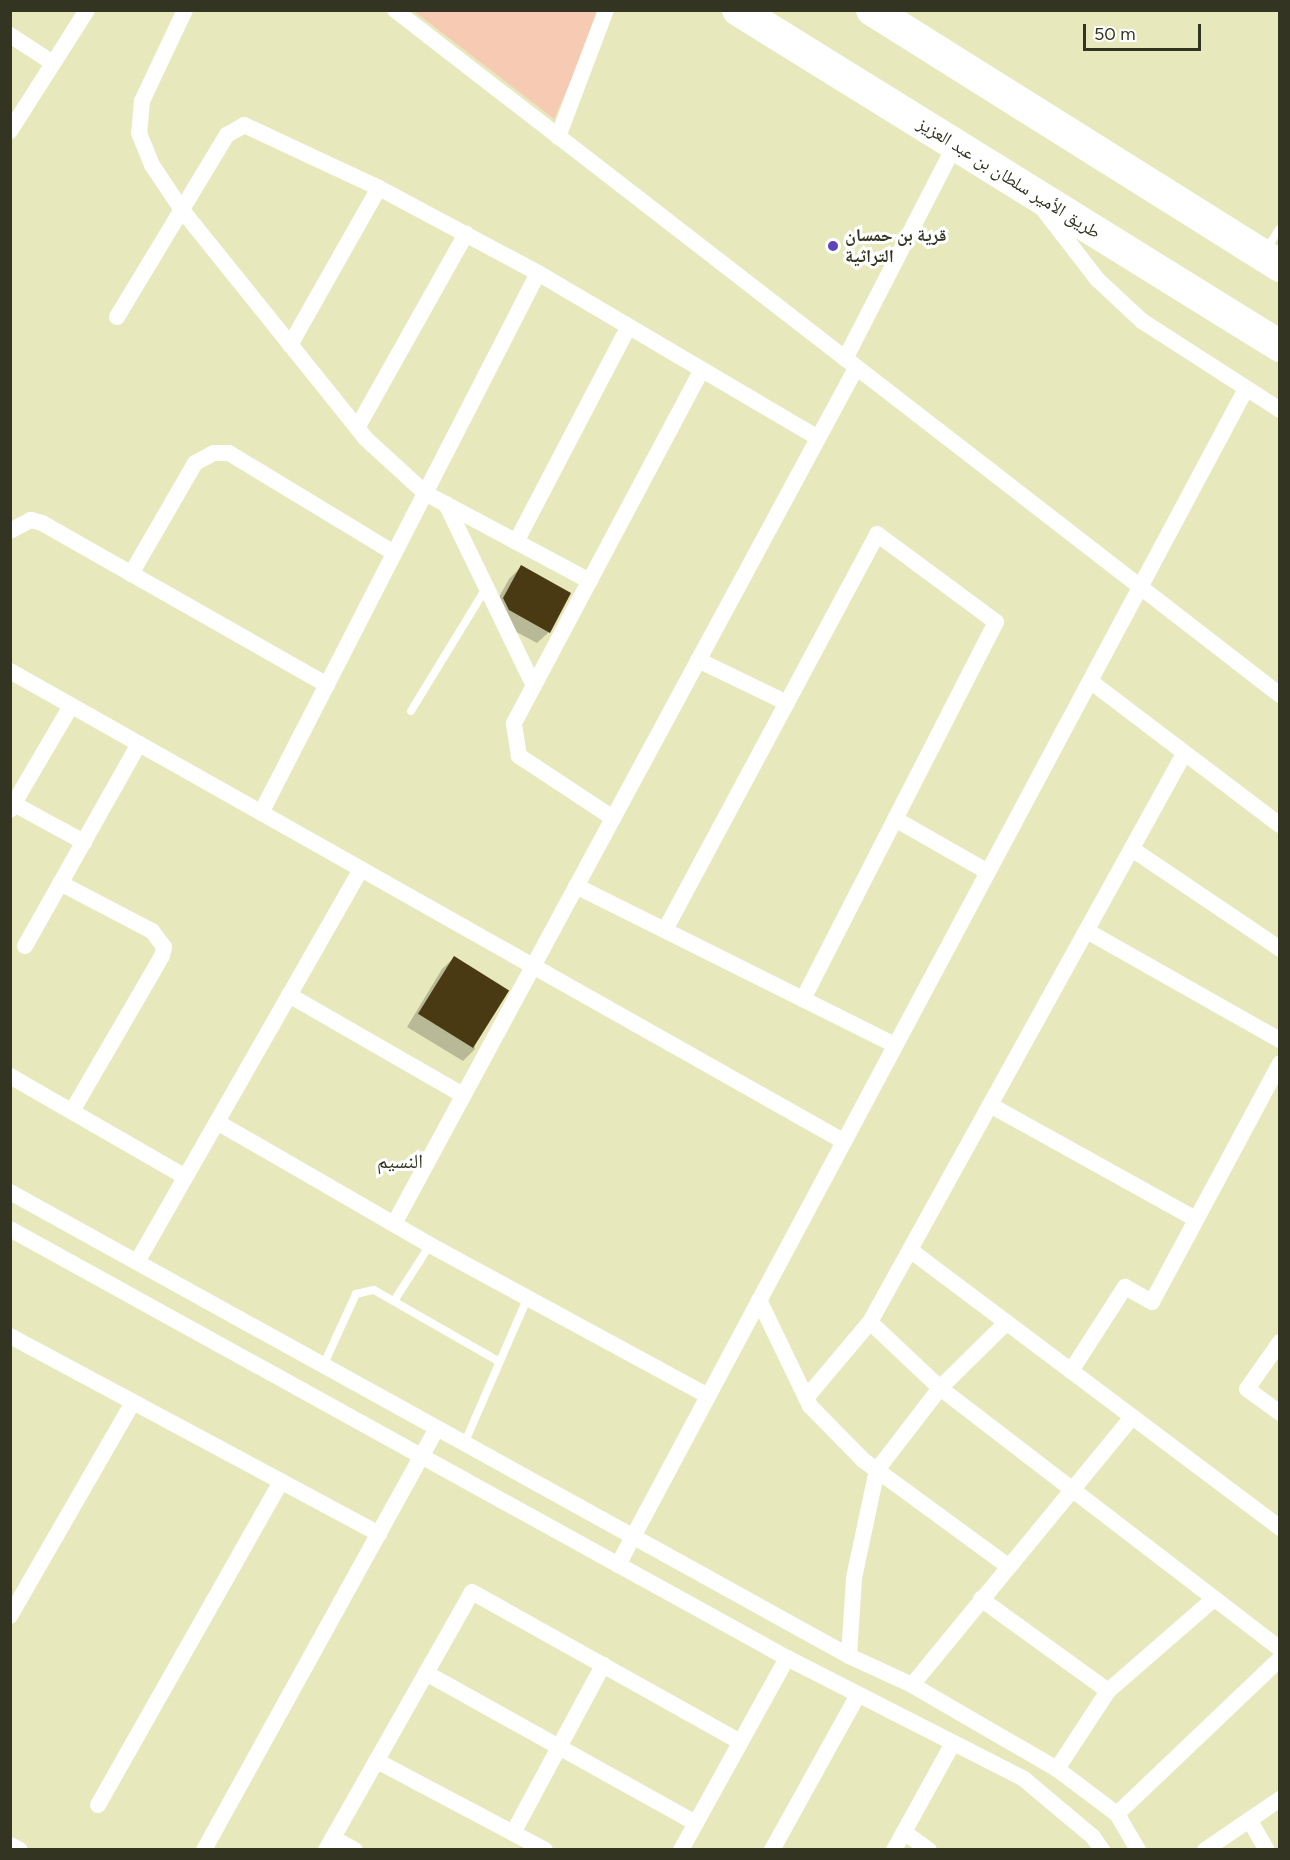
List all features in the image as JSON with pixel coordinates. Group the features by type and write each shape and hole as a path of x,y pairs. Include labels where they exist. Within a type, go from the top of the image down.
{"highway":[{"name":"طريق الأمير سلطان بن عبد العزيز","path":"738,10 1280,346"},
{"path":"872,10 1271,260"}],"street":[{"path":"10,131 87,10"},
{"path":"185,10 142,101 139,133 152,165 182,210 357,428 425,493 590,580"},
{"path":"395,10 1280,695"},
{"path":"558,137 606,10"},
{"path":"10,35 53,63"},
{"path":"117,317 227,135 244,125 379,188 538,273 701,372 818,438"},
{"path":"394,1224 818,438 850,363 956,145"},
{"path":"290,345 379,188"},
{"path":"1030,191 1097,279 1142,321 1280,410"},
{"path":"357,428 466,234"},
{"path":"261,813 538,273"},
{"path":"516,542 628,328"},
{"path":"613,818 519,756 514,723 701,372"},
{"path":"618,1565 1246,389"},
{"path":"131,574 195,463 214,453 229,453 394,553"},
{"path":"446,504 534,686"},
{"path":"10,531 31,520 42,524 327,685"},
{"path":"665,930 877,534 996,622 803,999"},
{"path":"698,660 787,703"},
{"path":"10,671 843,1141"},
{"path":"1090,681 1280,825"},
{"path":"71,706 12,807 84,842"},
{"path":"26,946 139,744"},
{"path":"806,1398 870,1322 1185,754"},
{"path":"895,819 988,872"},
{"path":"1132,849 1280,949"},
{"path":"137,1262 184,1176 362,869"},
{"path":"60,883 152,931 164,947 162,956 72,1111"},
{"path":"576,886 896,1045"},
{"path":"1087,931 1280,1040"},
{"path":"290,995 463,1095"},
{"path":"1071,1371 1125,1287 1152,1302 1280,1063"},
{"path":"10,1076 184,1176"},
{"path":"990,1105 1196,1219"},
{"path":"217,1122 430,1245 708,1396"},
{"path":"10,1192 849,1656 912,1684 1057,1769 1117,1814 1138,1850"},
{"path":"10,1229 787,1658 1024,1779 1093,1837 1102,1850"},
{"path":"910,1250 1280,1528"},
{"path":"759,1300 810,1406 877,1470 1008,1566"},
{"path":"870,1322 940,1388 1280,1649"},
{"path":"849,1656 854,1578 877,1470 940,1388 1006,1323"},
{"path":"10,1336 378,1534"},
{"path":"1280,1342 1247,1389 1280,1413"},
{"path":"10,1616 133,1402"},
{"path":"912,1684 1132,1417"},
{"path":"204,1850 437,1428"},
{"path":"98,1805 281,1481"},
{"path":"355,1850 330,1844 472,1592 740,1742"},
{"path":"981,1599 1108,1691"},
{"path":"1057,1769 1108,1691 1214,1599"},
{"path":"681,1850 787,1658"},
{"path":"1117,1814 1280,1659"},
{"path":"513,1833 557,1745 603,1665"},
{"path":"426,1673 696,1822"},
{"path":"772,1850 858,1695"},
{"path":"894,1850 953,1743"},
{"path":"377,1761 545,1850"},
{"path":"1205,1850 1280,1799"},
{"path":"1250,1821 1267,1850"},
{"path":"904,1832 929,1850"},
{"path":"10,1845 20,1850"}],"lane":[{"path":"1271,260 1280,228"},
{"path":"411,711 486,588"},
{"path":"394,1301 430,1245"},
{"path":"323,1366 356,1294 374,1290 498,1360"},
{"path":"464,1444 498,1360 527,1299"}],"shaded area":[{"path":"414,11 601,11 554,119"}],"building":[{"path":"521,565 571,593 550,633 509,610 503,598"},
{"path":"454,956 509,990 473,1048 418,1014"}],"place":[{"name":"قرية بن حمسان التراثية","path":"833,246"}],"district":[{"name":"النسيم","path":"400,1161"}]}
